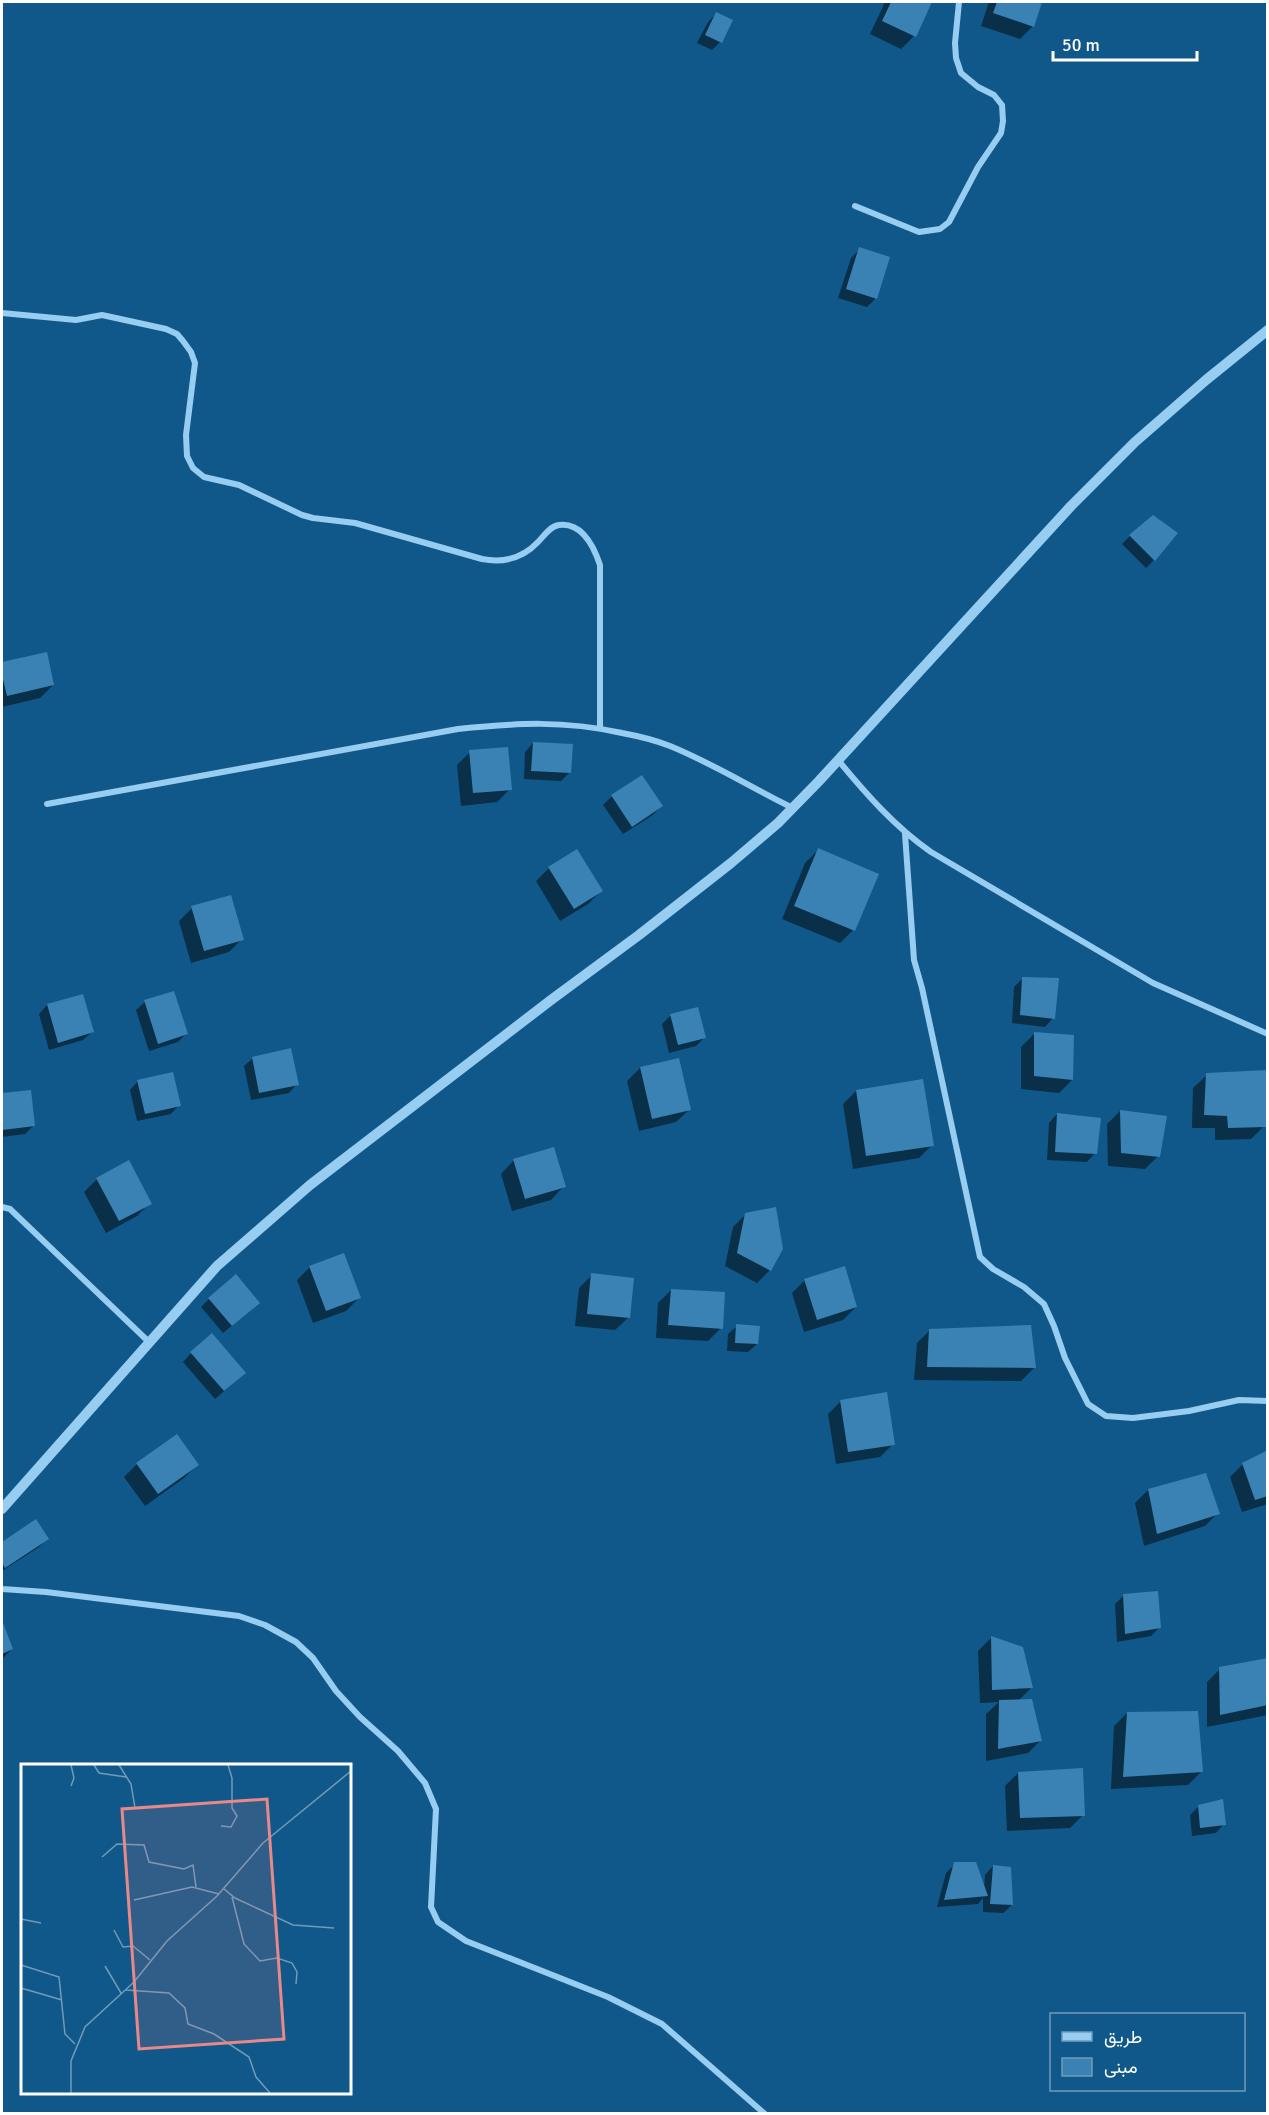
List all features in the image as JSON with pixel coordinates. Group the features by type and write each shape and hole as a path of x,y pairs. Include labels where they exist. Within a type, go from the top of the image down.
{"street":[{"path":"855,206 919,232 932,232 940,229 949,222 978,167 1001,133 1002,105 994,95 978,87 961,73 958,66 955,43 959,2"},
{"path":"2,314 76,320 102,315 166,328 177,334 191,352 195,363 186,435 187,456 193,468 204,477 238,485 302,515 334,522 355,523 482,560 498,562 526,552 537,544 549,530 559,525 572,527 583,533 600,565 600,728"},
{"path":"2,1509 217,1266 310,1185 541,1007 649,928 731,863 793,808 1087,490 1135,442 1268,330"},
{"path":"47,804 458,729 511,724 558,723 600,728 648,738 670,746 793,808"},
{"path":"838,760 905,834 931,852 1153,982 1268,1034"},
{"path":"905,834 914,960 980,1257 993,1269 1024,1287 1044,1304 1065,1358 1088,1404 1106,1416 1134,1418 1189,1411 1239,1400 1268,1401"},
{"path":"2,1207 10,1209 150,1342"},
{"path":"2,1589 46,1592 239,1616 265,1625 296,1642 314,1658 336,1691 360,1717 398,1751 425,1783 436,1809 431,1907 438,1922 466,1941 608,1997 662,2024 765,2114"}],"building":[{"path":"891,2 932,2 916,37 882,21"},
{"path":"997,2 1042,2 1034,27 993,13"},
{"path":"716,12 733,20 722,43 705,35"},
{"path":"859,247 890,257 877,299 846,289"},
{"path":"1153,515 1178,533 1155,561 1129,535"},
{"path":"47,652 54,685 7,696 2,675 2,662"},
{"path":"533,742 573,744 571,773 531,771"},
{"path":"508,747 512,790 473,793 469,750"},
{"path":"642,775 663,806 632,827 611,795"},
{"path":"818,848 879,874 855,931 794,906"},
{"path":"577,849 603,891 574,909 548,867"},
{"path":"231,895 244,940 204,951 191,906"},
{"path":"1022,977 1059,978 1055,1019 1020,1015"},
{"path":"174,991 188,1034 158,1044 144,1000"},
{"path":"83,994 94,1032 58,1043 47,1004"},
{"path":"698,1007 706,1038 678,1045 670,1014"},
{"path":"1034,1032 1074,1035 1073,1080 1034,1076"},
{"path":"291,1048 299,1085 259,1093 252,1057"},
{"path":"679,1058 691,1110 652,1119 640,1067"},
{"path":"1268,1070 1268,1123 1266,1127 1228,1128 1227,1116 1204,1115 1206,1073"},
{"path":"173,1072 181,1106 145,1114 137,1080"},
{"path":"923,1079 934,1146 866,1156 856,1090"},
{"path":"31,1090 35,1126 2,1130 2,1093"},
{"path":"1120,1110 1167,1116 1160,1157 1121,1153"},
{"path":"1057,1113 1101,1118 1097,1154 1055,1152"},
{"path":"554,1147 566,1187 525,1199 513,1159"},
{"path":"129,1160 152,1204 119,1221 96,1178"},
{"path":"776,1207 783,1249 771,1271 737,1253 745,1213"},
{"path":"344,1253 361,1298 326,1311 309,1266"},
{"path":"845,1266 857,1307 817,1320 804,1279"},
{"path":"591,1273 634,1278 630,1318 587,1314"},
{"path":"236,1274 260,1303 232,1326 208,1298"},
{"path":"671,1289 725,1292 723,1329 668,1325"},
{"path":"736,1324 760,1326 758,1344 735,1343"},
{"path":"1031,1325 1036,1368 927,1367 929,1329"},
{"path":"212,1333 246,1373 224,1391 190,1352"},
{"path":"887,1392 895,1445 848,1452 840,1400"},
{"path":"177,1434 199,1465 158,1494 136,1463"},
{"path":"1268,1450 1268,1496 1255,1500 1242,1463"},
{"path":"1206,1473 1220,1514 1157,1534 1148,1489"},
{"path":"36,1519 49,1539 5,1568 2,1563 2,1542"},
{"path":"1158,1591 1161,1628 1125,1634 1123,1594"},
{"path":"2,1620 13,1649 2,1654"},
{"path":"991,1636 1023,1647 1033,1688 992,1690"},
{"path":"1268,1658 1268,1705 1220,1715 1219,1667"},
{"path":"1032,1699 1042,1741 998,1749 999,1700"},
{"path":"1198,1711 1203,1772 1123,1777 1127,1712"},
{"path":"1083,1768 1085,1816 1020,1818 1018,1772"},
{"path":"1223,1799 1226,1825 1200,1828 1198,1805"},
{"path":"954,1862 976,1862 988,1896 944,1900"},
{"path":"993,1865 1011,1867 1013,1905 990,1904"}]}
